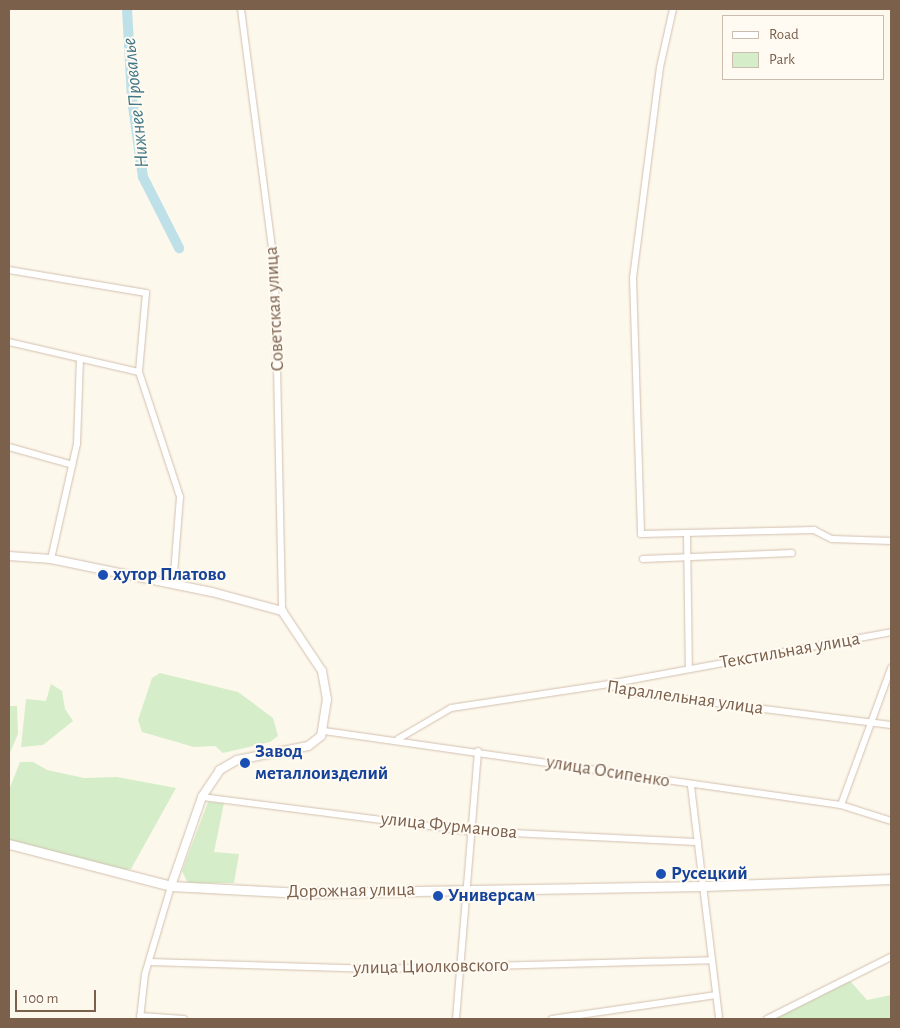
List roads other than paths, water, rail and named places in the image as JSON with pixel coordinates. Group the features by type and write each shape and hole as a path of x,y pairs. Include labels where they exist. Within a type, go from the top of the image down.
{"main road":[{"name":"Дорожная улица","path":"9,844 171,886 302,892 703,886 891,879"}],"street":[{"name":"Советская улица","path":"241,9 275,271 282,611"},
{"path":"673,9 660,67 632,278 641,534 814,530 832,539 891,540"},
{"path":"9,270 146,293 139,372 180,497 173,585"},
{"path":"9,342 139,372"},
{"path":"51,559 77,444 80,359"},
{"path":"9,447 73,465"},
{"path":"687,534 689,669"},
{"path":"643,559 792,554"},
{"path":"9,556 51,559 282,611 325,678 324,731 308,746 230,762 202,797 159,920 150,962 145,974 140,1018 184,1019"},
{"name":"Текстильная улица","path":"609,684 891,632"},
{"path":"841,805 870,721 889,679 891,668"},
{"name":"Параллельная улица","path":"398,739 451,708 609,684 621,691 891,725"},
{"name":"улица Осипенко","path":"324,731 398,739 691,786 841,805 891,822"},
{"path":"456,1019 467,889 469,831 478,751"},
{"path":"691,786 719,1019"},
{"name":"улица Фурманова","path":"202,797 469,831 698,842"},
{"path":"767,1019 891,956"},
{"name":"улица Циолковского","path":"150,962 375,969 712,960"},
{"path":"552,1019 716,995"}],"waterway":[{"name":"Нижнее Провалье","path":"127,9 132,99 143,177 179,248"}],"place":[{"name":"хутор Платово","path":"103,575"},
{"name":"Завод металлоизделий","path":"245,763"},
{"name":"Русецкий","path":"661,874"},
{"name":"Универсам","path":"438,896"}]}
